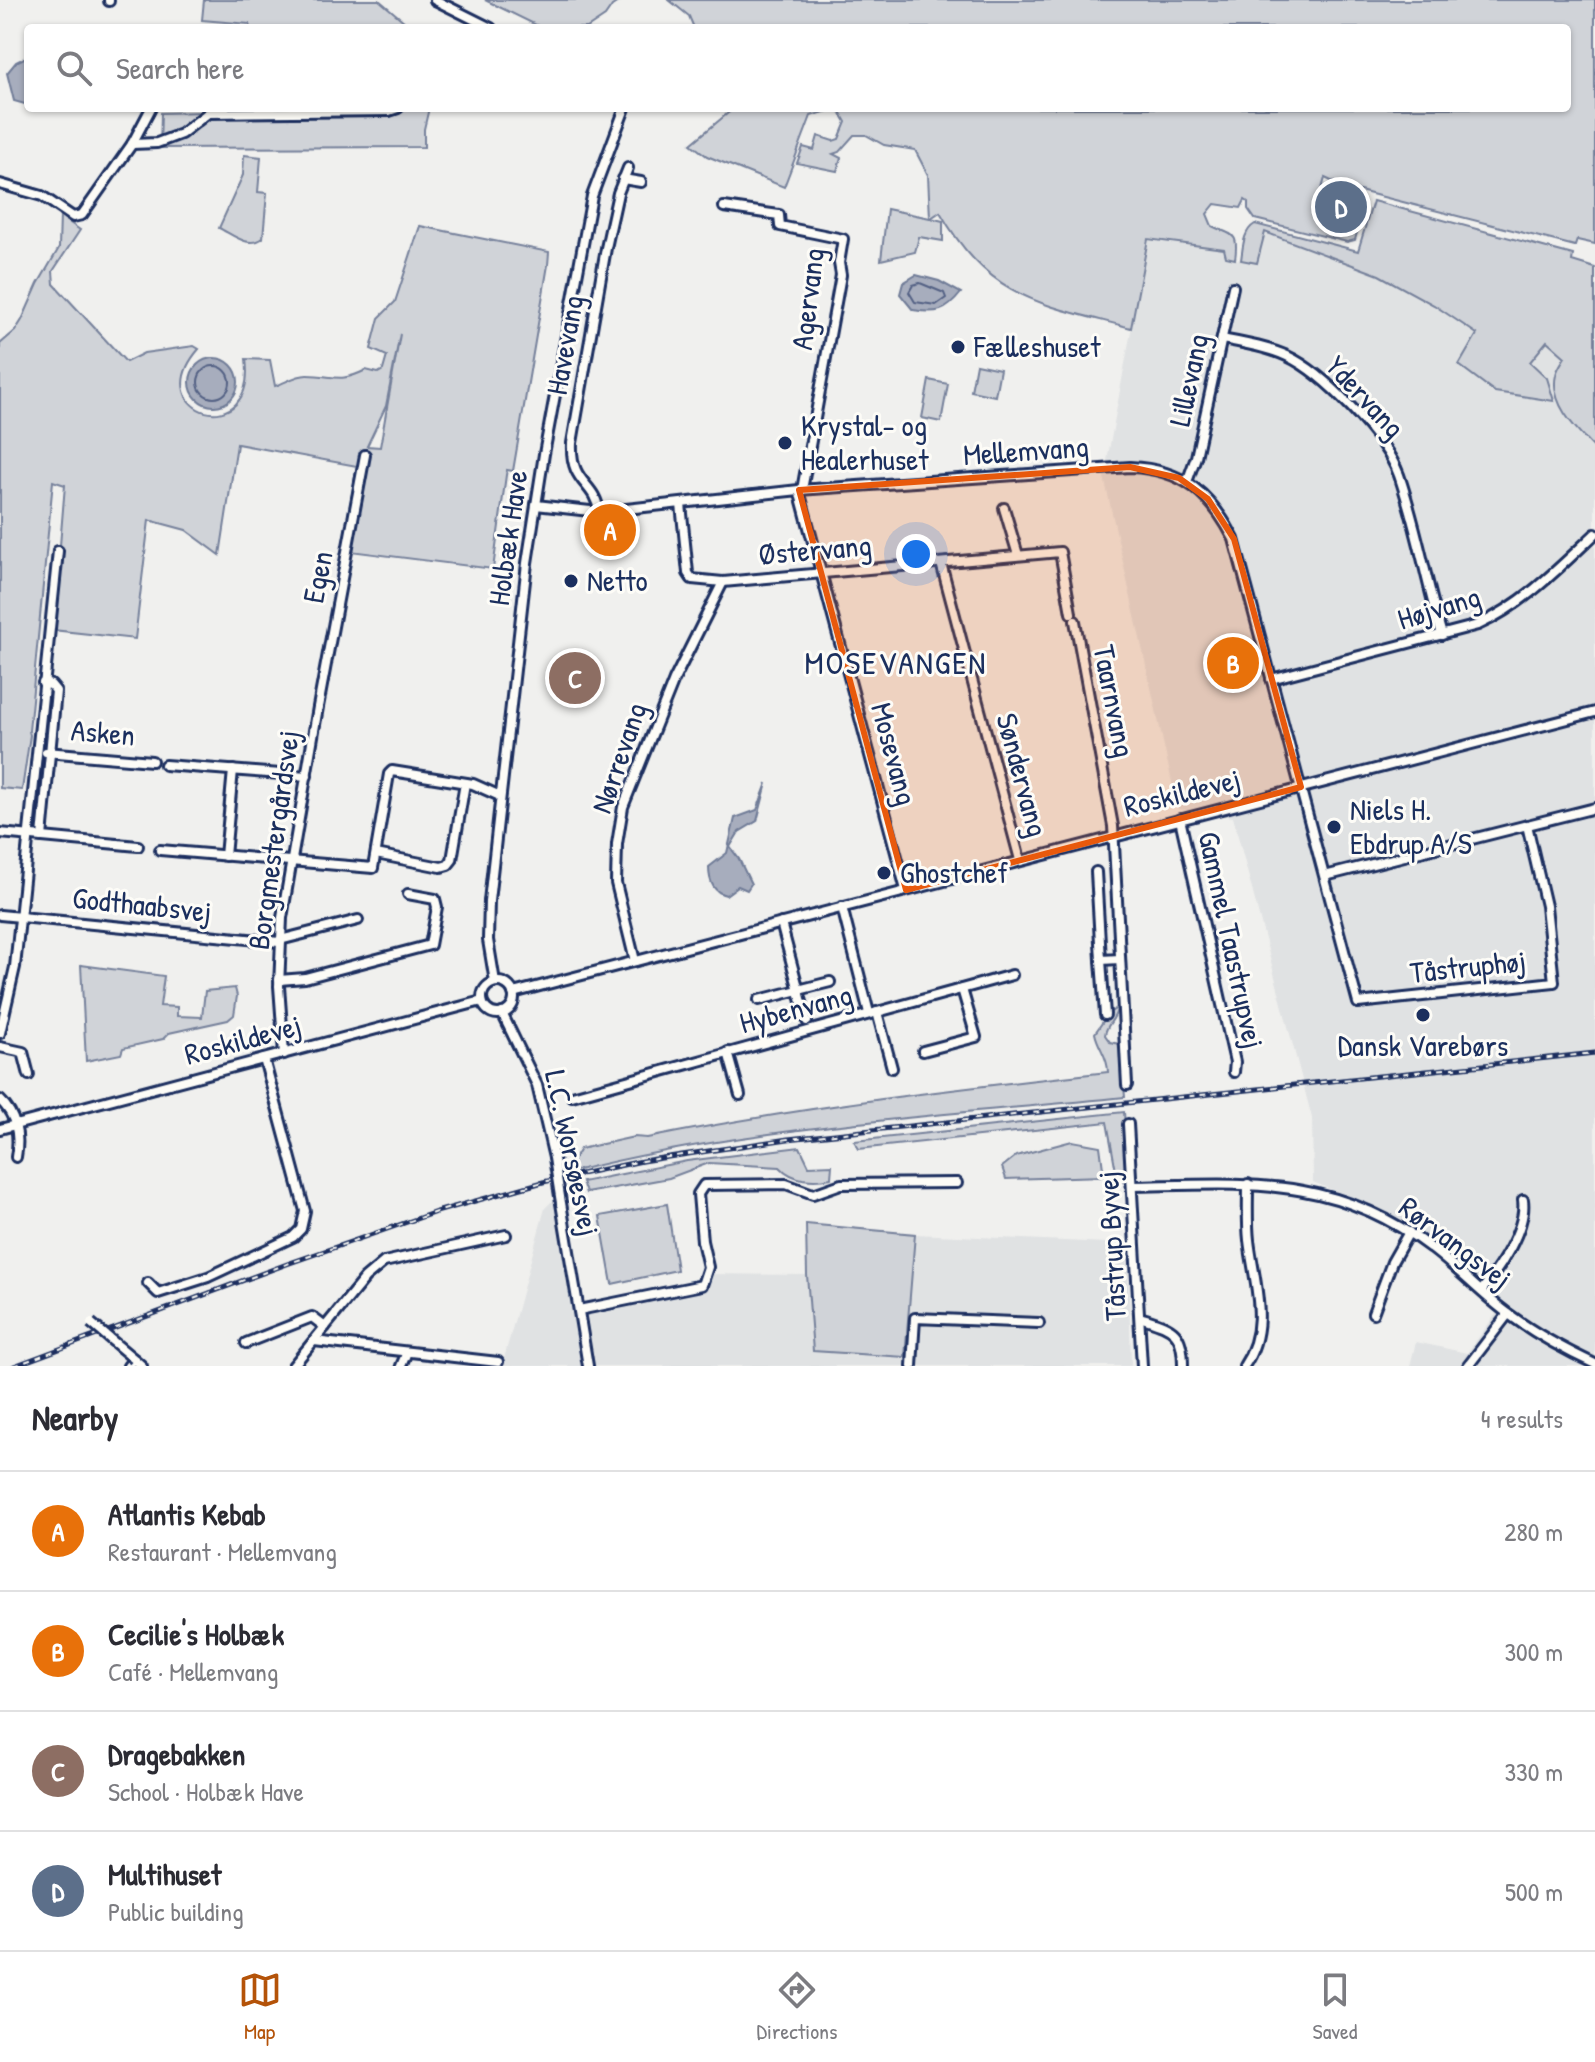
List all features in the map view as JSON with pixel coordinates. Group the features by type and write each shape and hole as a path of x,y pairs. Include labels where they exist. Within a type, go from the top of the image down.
{"street":[{"path":"435,0 482,24"},
{"path":"457,12 474,24"},
{"path":"0,184 42,196 76,217 86,211 132,144 149,112"},
{"path":"132,144 157,143 181,134 208,113 298,112"},
{"name":"Holbæk Have","path":"495,982 490,960 488,919 536,505 592,196 624,112"},
{"name":"Havevang","path":"599,512 597,499 578,478 573,467 572,443 606,248 628,168"},
{"path":"623,179 641,182"},
{"name":"Agervang","path":"724,207 779,215 780,226 843,239 839,263 841,275 801,490"},
{"name":"Lillevang","path":"1187,482 1196,457 1233,287"},
{"name":"Ydervang","path":"1222,339 1280,353 1295,360 1323,381 1378,437 1398,473 1442,635"},
{"name":"Egen","path":"318,707 365,455"},
{"name":"Mellemvang","path":"536,505 599,512 801,490 1130,467 1155,470 1187,482 1208,499 1234,539 1301,787"},
{"name":"Mosevang","path":"801,490 820,573 906,890"},
{"name":"Østervang","path":"681,504 692,579 723,582 1060,552 1073,617"},
{"path":"1004,508 1018,555"},
{"name":"Højvang","path":"1271,679 1478,625 1512,608 1595,534"},
{"path":"0,1033 20,917 58,551"},
{"name":"Søndervang","path":"941,563 1020,860"},
{"name":"Nørrevang","path":"635,961 616,883 617,844 625,801 674,680 723,582"},
{"name":"Taarnvang","path":"1073,617 1113,836 1127,1085"},
{"name":"Asken","path":"43,683 51,685 56,691 50,752"},
{"name":"Borgmestergårdsvej","path":"284,1054 279,941 318,707"},
{"name":"Roskildevej","path":"513,993 1595,712"},
{"name":"Asken","path":"37,751 152,761"},
{"path":"42,837 50,752"},
{"path":"165,765 307,776"},
{"path":"225,856 233,770"},
{"path":"160,850 373,868 390,773 397,770 465,783 500,796"},
{"path":"376,854 441,867 448,865 452,860 465,783"},
{"name":"Tåstruphøj","path":"1301,787 1358,1003 1554,982 1546,906 1527,825"},
{"path":"1325,876 1595,808"},
{"name":"Gammel Taastrupvej","path":"1180,819 1235,1062 1234,1072"},
{"path":"0,833 138,846"},
{"path":"1096,872 1105,1015"},
{"name":"Borgmestergårdsvej","path":"279,980 305,978 430,945 437,907 435,899 408,894"},
{"path":"842,907 873,1013"},
{"name":"Godthaabsvej","path":"0,915 279,941 358,920"},
{"path":"781,923 808,1025"},
{"path":"1101,960 1120,959"},
{"name":"Hybenvang","path":"572,1096 728,1052 808,1025 873,1013 1012,975"},
{"path":"495,982 506,984 513,993 510,1007 502,1013 492,1013 482,1001 484,989 495,982"},
{"path":"759,1000 830,982"},
{"path":"923,1051 976,1037 962,989"},
{"name":"Roskildevej","path":"0,1129 482,1001"},
{"name":"L.C. Worsøesvej","path":"502,1013 537,1085 554,1158 588,1366"},
{"name":"Hybenvang","path":"873,1013 892,1068"},
{"path":"0,1047 23,1052 29,1075"},
{"name":"Hybenvang","path":"728,1052 740,1095"},
{"path":"148,1283 158,1293 208,1277 293,1237 301,1229 305,1211 264,1059"},
{"path":"0,1100 10,1111 16,1125 19,1141 16,1157"},
{"name":"Tåstrup Byvej","path":"1128,1124 1142,1366"},
{"path":"579,1310 702,1285 708,1267 702,1241 698,1194 704,1185 786,1184 813,1194 841,1184 957,1183"},
{"path":"1244,1366 1256,1345 1261,1310 1249,1239 1248,1184"},
{"name":"Rørvangsvej","path":"1132,1186 1248,1184 1324,1193 1378,1214 1409,1232 1508,1314 1547,1340 1594,1364"},
{"path":"1482,1290 1498,1270 1512,1243 1524,1211 1523,1200"},
{"path":"1373,1313 1392,1262 1409,1232"},
{"path":"293,1366 365,1278 384,1262 506,1235"},
{"path":"1468,1366 1508,1314"},
{"path":"246,1343 312,1317 325,1327"},
{"path":"1140,1317 1169,1327 1177,1334 1183,1349 1183,1366"},
{"path":"912,1366 915,1318 1039,1323"},
{"path":"91,1323 131,1362 142,1366"},
{"path":"314,1341 498,1362"},
{"path":"401,1366 407,1352"}],"highlighted area":[{"path":"1130,467 1179,478 1208,499 1234,539 1301,787 906,890 799,490"}],"shaded area":[{"path":"204,0 379,0 407,24 249,24 202,20"},
{"path":"485,0 621,0 593,24 534,24"},
{"path":"669,0 1595,0 1595,244 1577,240 1575,246 1344,187 1325,178 1315,214 1359,225 1355,240 1347,242 1255,219 1245,200 1241,208 1215,204 1207,214 1212,226 1235,239 1235,259 1226,257 1224,249 1148,239 1131,328 1070,312 1020,294 978,264 940,212 931,218 943,221 943,241 919,237 915,252 881,260 887,209 930,218 928,175 915,150 884,145 866,135 854,135 839,152 833,154 841,158 837,171 797,163 803,147 814,150 818,136 833,141 839,139 846,122 840,112 1571,112 1571,24 692,24 689,16"},
{"path":"428,112 424,147 160,148 161,113"},
{"path":"729,112 824,112 811,116 784,187 707,156 691,144"},
{"path":"244,155 261,157 258,192 267,193 263,238 252,242 241,240 219,228 243,175"},
{"path":"1323,182 1365,197 1359,225 1315,214"},
{"path":"1373,201 1573,255 1572,261 1595,268 1595,449 1561,406 1555,386 1565,357 1547,341 1530,362 1547,378 1554,401 1495,392 1459,365 1477,334 1434,305 1379,275 1265,232 1257,263 1241,260 1246,235 1255,224 1358,251"},
{"path":"60,216 80,230 53,271 54,284 126,362 144,353 194,346 199,349 185,372 184,391 192,405 206,412 221,412 236,404 245,387 246,359 270,360 275,386 303,375 342,378 366,370 378,373 383,370 387,356 371,349 379,318 395,302 420,226 549,252 513,471 507,470 506,475 493,569 342,550 357,466 237,444 220,555 186,530 149,520 135,639 53,630 65,485 53,481 30,735 22,790 0,788 0,344 22,320 59,248","holes":["400,334 380,447 367,446 386,406"]},
{"path":"1265,232 1379,275 1478,334 1495,392 1554,401 1547,378 1530,362 1546,340 1565,357 1572,424 1595,449 1595,1366 1410,1366 1416,1342 1467,1353 1505,1302 1412,1224 1313,1182 1312,1118 1233,817 1178,809 1104,477 1148,239 1224,249 1226,257 1256,263"},
{"path":"976,364 1000,369 995,396 971,391"},
{"path":"929,380 948,384 941,422 922,418"},
{"path":"81,965 164,976 160,1006 177,1007 177,1016 202,1017 205,991 235,988 234,1015 228,1020 169,1033 163,1039 123,1048 121,1054 86,1061"},
{"path":"1117,1008 1105,1035 1110,1042 1120,1044 1125,1097 776,1133 638,1156 570,1172 569,1167 580,1149 634,1137 647,1138 877,1100 1108,1072 1095,1033 1109,1013"},
{"path":"1124,1112 1129,1181 1118,1182 1107,1122 859,1149 854,1141"},
{"path":"1072,1141 1100,1146 1104,1176 1006,1179 1002,1167 1016,1156"},
{"path":"800,1147 809,1166 832,1165 831,1178 804,1179 780,1167 709,1163 669,1178 586,1193 582,1182 687,1161"},
{"path":"567,1199 584,1301 591,1304 696,1281 702,1274 807,1275 814,1351 904,1357 915,1234 1128,1244 1131,1366 502,1366 545,1208 551,1202"},
{"path":"667,1204 677,1270 612,1284 600,1216"},
{"path":"806,1224 915,1234 905,1357 813,1351"}],"water":[{"path":"24,58 24,104 14,101 7,73"},
{"path":"916,275 939,281 961,293 940,310 913,310 900,294 903,283"},
{"path":"214,358 223,359 231,365 237,373 237,391 231,399 223,405 214,406 205,405 197,399 191,391 190,382 191,373 197,365 205,359"},
{"path":"767,783 757,821 739,832 730,847 751,884 747,890 738,886 726,895 717,891 712,884 709,867 727,853 735,818 757,810"}],"railway":[{"path":"14,1366 436,1212 543,1182 642,1161 788,1139 1595,1053"}],"place":[{"name":"Multihuset","path":"1341,207"},
{"name":"Fælleshuset","path":"958,347"},
{"name":"Krystal- og Healerhuset","path":"785,443"},
{"name":"Atlantis Kebab","path":"610,530"},
{"name":"Netto","path":"571,581"},
{"name":"Cecilie's Holbæk","path":"1233,663"},
{"name":"Dragebakken","path":"575,678"},
{"name":"Niels H. Ebdrup A/S","path":"1334,827"},
{"name":"Ghostchef","path":"884,873"},
{"name":"Dansk Varebørs","path":"1423,1015"}],"district":[{"name":"MOSEVANGEN","path":"896,663"}]}
